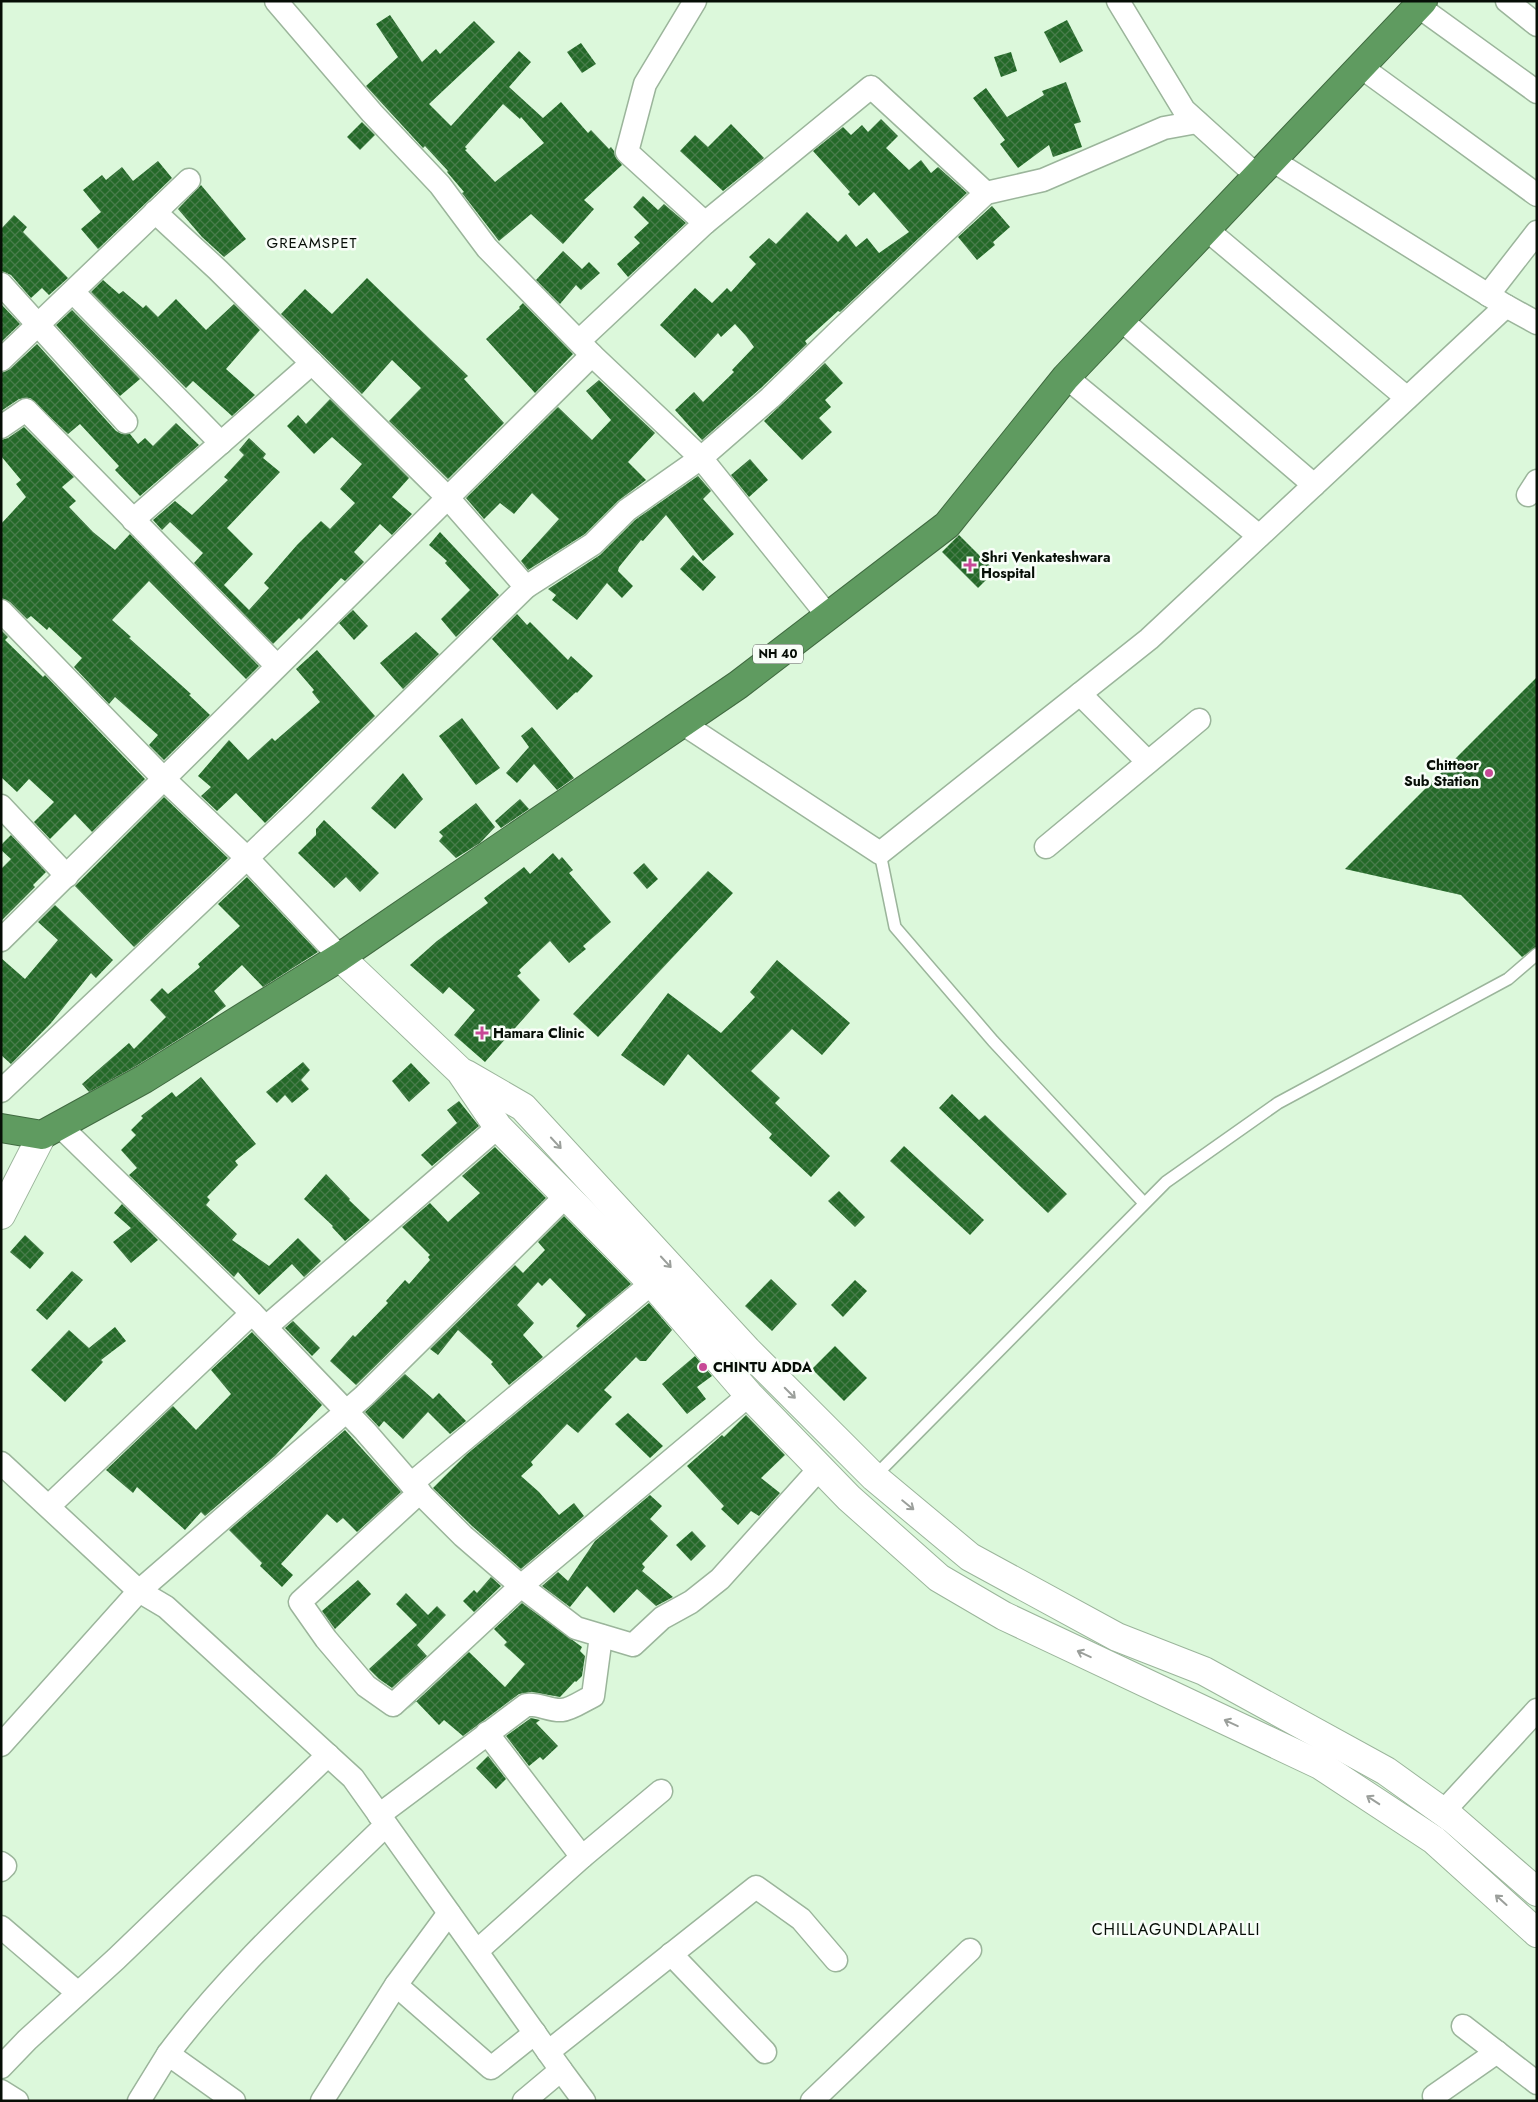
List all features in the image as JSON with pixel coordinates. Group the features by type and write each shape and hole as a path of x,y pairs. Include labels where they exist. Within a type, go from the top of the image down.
{"highway":[{"name":"NH 40","path":"50,1130 144,1079 340,957 738,684 947,524 1066,377 1420,4"},
{"path":"1,1128 50,1130"}],"street":[{"path":"276,1 372,113 440,185 487,248 586,348 701,458 828,616"},
{"path":"694,1 646,84 627,152 705,223"},
{"path":"1118,1 1184,110 1197,122 1264,168 1537,324"},
{"path":"1507,1 1537,25"},
{"path":"1420,4 1537,92"},
{"path":"1361,66 1537,195"},
{"path":"2,936 67,876 448,498 586,348 705,223 871,87 986,193"},
{"path":"1,1091 247,858 526,587 593,544 626,510 701,458 770,398 986,193 1043,180 1164,128 1197,122"},
{"path":"1,360 189,180"},
{"path":"155,212 218,270 448,498 526,587"},
{"path":"1206,229 1407,398"},
{"path":"682,723 880,853 1149,639 1407,398 1497,301 1537,232"},
{"path":"1,284 126,422"},
{"path":"73,292 221,443"},
{"path":"1120,319 1314,485"},
{"path":"133,520 312,363"},
{"path":"1066,377 1259,536"},
{"path":"1,427 26,410 277,666"},
{"path":"1,612 164,779 247,858 340,957 460,1071 498,1127 652,1283 749,1394 849,1498 939,1578 1004,1616 1320,1765 1434,1840 1537,1933"},
{"path":"1080,694 1148,762"},
{"path":"1046,847 1199,720"},
{"path":"1,806 67,876"},
{"path":"460,1071 523,1107 747,1350 820,1424 874,1478 970,1557 1117,1637 1204,1671 1386,1771 1443,1812 1537,1892"},
{"path":"49,1506 259,1320 498,1127"},
{"path":"1,1215 50,1130 259,1320 346,1411 415,1488 463,1536 521,1586 576,1628 601,1636 632,1645 662,1618 691,1602 720,1579 820,1468"},
{"path":"1,1745 139,1591 371,1389 567,1195"},
{"path":"652,1283 415,1488 300,1602 326,1639 366,1686 394,1705 521,1586 749,1394"},
{"path":"800,1447 820,1424"},
{"path":"1,1463 139,1591 166,1607 352,1778 584,2101"},
{"path":"950,1584 970,1557"},
{"path":"143,2099 168,2054 197,2016 383,1820 487,1733 526,1705 535,1703 542,1707 563,1710 593,1696 601,1636"},
{"path":"1151,1686 1162,1654"},
{"path":"1443,1812 1537,1710"},
{"path":"487,1733 582,1857"},
{"path":"1,2067 27,2040 224,1856 328,1755"},
{"path":"477,1951 582,1857 661,1791"},
{"path":"1,1862 5,1866 1,1870"},
{"path":"524,2101 555,2061 671,1954 756,1887 801,1918 836,1960"},
{"path":"322,2101 396,1986 449,1913"},
{"path":"1,1926 78,1993"},
{"path":"812,2101 970,1950"},
{"path":"671,1954 765,2052"},
{"path":"396,1986 491,2068 535,2033"},
{"path":"1463,2026 1537,2083"},
{"path":"1436,2101 1434,2096 1497,2052"},
{"path":"168,2054 234,2101"},
{"path":"1,2091 17,2101"}],"lane":[{"path":"880,853 895,927 993,1041 1144,1203"},
{"path":"874,1478 1166,1182 1278,1103 1508,979 1537,954"}],"building":[{"path":"390,15 422,62 436,49 440,54 474,21 495,42 429,104 451,126 519,51 531,62 509,87 543,118 561,102 588,133 591,130 609,149 611,147 622,165 584,200 594,209 563,244 531,214 499,241 462,193 464,192 448,171 425,146 423,148 366,86 398,57 376,24","holes":["503,104 520,119 521,117 544,143 495,182 465,150 467,149 465,147"]},
{"path":"1067,20 1083,51 1060,63 1044,32"},
{"path":"581,43 596,64 582,73 567,52"},
{"path":"1011,52 1017,71 1001,77 994,57"},
{"path":"1066,82 1081,122 1074,124 1082,147 1053,157 1049,145 1018,168 1000,144 1005,140 973,98 986,88 1007,117 1044,95 1042,91"},
{"path":"881,119 898,136 886,148 909,170 921,160 931,173 938,167 967,193 840,312 838,311 805,341 807,344 702,440 675,410 694,392 703,402 734,372 732,370 754,347 735,324 721,337 718,333 695,358 660,325 695,288 712,303 727,288 731,292 756,264 749,257 769,238 776,244 807,212 838,242 846,234 856,247 867,238 879,253 909,232 874,192 859,206 848,194 850,192 813,151 843,127 851,135 862,125 868,132"},
{"path":"362,122 375,135 360,150 347,137"},
{"path":"731,124 764,158 723,191 680,151 695,135 708,147"},
{"path":"158,161 172,178 98,249 81,229 101,212 83,190 102,175 106,180 122,167 133,181"},
{"path":"201,185 246,239 224,257 202,237 178,209"},
{"path":"643,196 658,210 664,204 686,223 628,277 617,264 640,243 634,237 649,223 633,207"},
{"path":"992,206 1010,227 993,242 995,245 977,260 958,237"},
{"path":"14,215 27,227 23,232 68,278 49,295 42,288 31,298 11,275 1,271 1,229"},
{"path":"563,251 582,269 589,262 600,273 581,290 576,285 560,304 536,280"},
{"path":"367,278 468,376 464,379 504,423 448,479 389,421 421,388 392,360 362,394 281,314 305,289 332,314"},
{"path":"103,280 119,294 123,291 143,308 146,305 158,317 176,299 206,330 234,304 260,330 226,369 255,395 232,416 193,381 186,388 91,292"},
{"path":"523,303 573,354 535,393 486,339"},
{"path":"1,304 20,324 1,342"},
{"path":"72,310 140,379 120,396 56,325"},
{"path":"37,344 116,431 122,434 130,434 138,444 145,438 153,446 176,423 199,445 140,496 115,470 119,466 80,424 68,434 30,398 19,399 1,411 1,373 10,369"},
{"path":"825,363 843,383 825,400 831,407 819,418 832,432 802,460 764,421"},
{"path":"599,380 655,433 628,462 646,480 618,501 585,534 528,570 521,561 559,519 532,493 514,514 500,503 484,519 466,498 558,407 592,440 611,420 586,391"},
{"path":"330,399 409,478 392,497 412,514 392,535 380,524 354,552 364,562 345,581 341,578 301,620 299,618 273,644 194,563 203,553 170,522 162,530 153,520 175,501 192,515 228,480 224,477 244,455 239,450 249,438 266,454 263,458 280,472 227,528 253,554 224,585 249,610 269,588 264,583 297,545 321,521 330,529 355,503 340,489 362,464 332,437 314,454 287,426 298,415 306,424"},
{"path":"24,427 74,477 62,487 76,501 69,507 93,532 115,550 130,534 259,666 246,679 149,581 112,620 131,637 129,638 191,694 189,695 210,715 164,760 149,745 158,735 115,697 109,704 74,667 82,658 49,627 47,630 31,616 27,619 10,602 1,598 1,524 26,497 16,484 21,480 1,456 1,440 8,438"},
{"path":"750,459 768,480 749,497 731,475"},
{"path":"698,476 711,491 703,499 734,534 703,561 666,515 643,541 641,540 619,567 618,571 633,586 622,598 607,583 577,620 552,600 556,595 548,589 600,555 635,520"},
{"path":"440,532 499,595 456,637 441,619 470,590 445,563 447,561 429,545"},
{"path":"959,535 995,571 978,588 942,552"},
{"path":"693,555 716,577 703,591 680,569"},
{"path":"353,610 368,626 354,640 339,623"},
{"path":"517,614 527,625 530,622 568,660 571,656 593,676 557,710 492,639"},
{"path":"1,630 8,637 5,640 43,677 45,675 145,779 92,832 75,814 50,839 34,822 54,802 29,779 17,792 1,777"},
{"path":"416,632 439,654 403,689 380,663"},
{"path":"317,650 375,716 265,823 236,793 217,811 201,796 211,787 198,776 229,740 248,760 272,738 275,741 320,702 312,692 314,690 296,669"},
{"name":"Chittoor Sub Station","path":"1537,677 1537,947 1522,957 1461,895 1345,869"},
{"path":"462,718 500,768 476,785 439,736"},
{"path":"532,727 574,778 557,790 534,764 517,783 506,773 529,747 521,736"},
{"path":"403,773 423,799 395,829 371,808"},
{"path":"164,797 228,858 134,947 75,886"},
{"path":"520,799 529,809 501,828 495,821"},
{"path":"476,803 495,827 480,843 456,858 439,841 443,836 439,832"},
{"path":"324,820 379,873 360,892 346,877 334,888 298,853 316,835 316,829"},
{"path":"11,835 46,872 33,885 35,887 1,921 1,869 11,859 1,850 1,845"},
{"path":"553,853 559,860 562,857 573,870 569,873 611,922 583,946 586,949 569,963 550,941 519,970 521,973 517,976 540,1000 485,1062 454,1035 475,1010 449,987 443,994 410,965 437,941 488,903 484,898 524,867 530,874"},
{"path":"644,863 658,879 647,889 633,873"},
{"path":"708,871 733,893 598,1037 573,1014"},
{"path":"247,877 318,952 263,987 242,965 214,991 226,1006 203,1024 136,1066 89,1092 82,1084 129,1043 134,1049 166,1017 150,1000 162,988 168,994 200,967 198,964 240,926 218,904"},
{"path":"55,905 113,960 96,978 91,973 51,1023 11,1064 1,1055 1,958 25,979 58,940 38,922"},
{"path":"777,960 850,1023 822,1055 792,1029 751,1071 780,1098 775,1103 830,1156 811,1177 769,1138 772,1134 688,1054 664,1086 621,1055 668,993 721,1033 755,997 750,992"},
{"path":"303,1062 310,1070 301,1080 309,1089 292,1103 285,1095 277,1103 266,1092"},
{"path":"411,1063 430,1083 409,1102 392,1081"},
{"path":"201,1077 256,1144 235,1161 238,1165 207,1197 210,1200 206,1205 237,1234 232,1240 269,1266 298,1238 321,1261 304,1277 292,1264 259,1295 238,1272 234,1277 129,1175 137,1168 121,1150 136,1135 131,1130 143,1118 141,1116 172,1092 176,1097"},
{"path":"952,1094 979,1120 985,1115 1067,1194 1048,1213 939,1108"},
{"path":"459,1101 479,1126 432,1166 421,1155 457,1123 447,1110"},
{"path":"904,1146 984,1220 970,1235 890,1161"},
{"path":"495,1147 546,1198 356,1385 330,1361 353,1335 355,1337 388,1303 386,1301 405,1280 409,1284 430,1260 428,1257 430,1255 402,1227 430,1203 448,1222 480,1193 462,1176"},
{"path":"326,1174 370,1220 345,1241 333,1226 304,1199"},
{"path":"839,1191 865,1217 855,1227 828,1201"},
{"path":"122,1204 158,1240 131,1263 113,1242 131,1228 114,1213"},
{"path":"564,1216 631,1284 578,1328 576,1326 586,1315 550,1278 542,1286 538,1282 517,1305 534,1323 523,1335 543,1357 509,1385 491,1364 493,1362 458,1330 438,1355 430,1349 515,1265 523,1273 545,1250 538,1242"},
{"path":"25,1235 44,1253 30,1269 10,1252"},
{"path":"72,1271 83,1280 47,1320 36,1310"},
{"path":"771,1279 797,1304 772,1331 745,1306"},
{"path":"855,1280 867,1291 843,1317 831,1305"},
{"path":"649,1303 672,1330 646,1361 640,1361 636,1357 604,1390 612,1397 578,1433 567,1424 531,1462 533,1465 521,1476 539,1492 559,1515 574,1503 584,1516 521,1569 472,1526 433,1488 467,1454"},
{"path":"293,1321 320,1348 312,1356 285,1328"},
{"path":"115,1327 126,1341 101,1360 103,1362 65,1402 31,1370 69,1330 89,1348"},
{"path":"252,1332 322,1405 275,1456 205,1516 201,1512 185,1530 137,1487 133,1493 106,1470 173,1406 196,1430 231,1394 211,1370"},
{"path":"835,1346 867,1378 844,1401 812,1369"},
{"path":"695,1356 712,1376 697,1387 706,1399 687,1414 662,1384"},
{"path":"405,1374 433,1399 439,1393 466,1421 450,1434 428,1412 403,1439 384,1421 379,1427 365,1412"},
{"path":"628,1413 663,1446 650,1458 615,1424"},
{"path":"746,1415 785,1455 761,1478 780,1493 759,1516 751,1511 738,1525 721,1509 724,1506 687,1466 722,1435 724,1437"},
{"path":"345,1430 401,1492 357,1532 343,1518 337,1523 327,1514 281,1564 293,1575 282,1587 260,1566 262,1563 229,1530"},
{"path":"650,1495 662,1506 650,1519 668,1536 642,1564 645,1567 642,1571 673,1597 656,1606 637,1589 614,1613 587,1586 570,1607 542,1586 558,1572 568,1581 595,1541"},
{"path":"692,1531 706,1546 691,1561 676,1545"},
{"path":"491,1577 501,1586 474,1612 463,1601 474,1590 477,1593"},
{"path":"358,1580 371,1594 335,1629 322,1611"},
{"path":"406,1593 428,1615 437,1606 446,1615 417,1645 427,1656 392,1688 369,1669 417,1625 396,1604"},
{"path":"522,1603 582,1647 580,1651 585,1656 582,1676 560,1697 532,1692 519,1694 463,1736 444,1720 439,1725 416,1701 469,1652 505,1687 525,1664 504,1645 507,1642 494,1629"},
{"path":"531,1718 540,1720 536,1723 558,1746 543,1760 540,1757 529,1766 506,1736"},
{"path":"488,1756 506,1779 496,1789 476,1768"}],"place":[{"name":"Shri Venkateshwara Hospital","path":"970,565"},
{"name":"Chittoor Sub Station","path":"1489,773"},
{"name":"Hamara Clinic","path":"482,1033"},
{"name":"CHINTU ADDA","path":"703,1367"}],"district":[{"name":"GREAMSPET","path":"312,243"},
{"name":"CHILLAGUNDLAPALLI","path":"1176,1929"}]}
